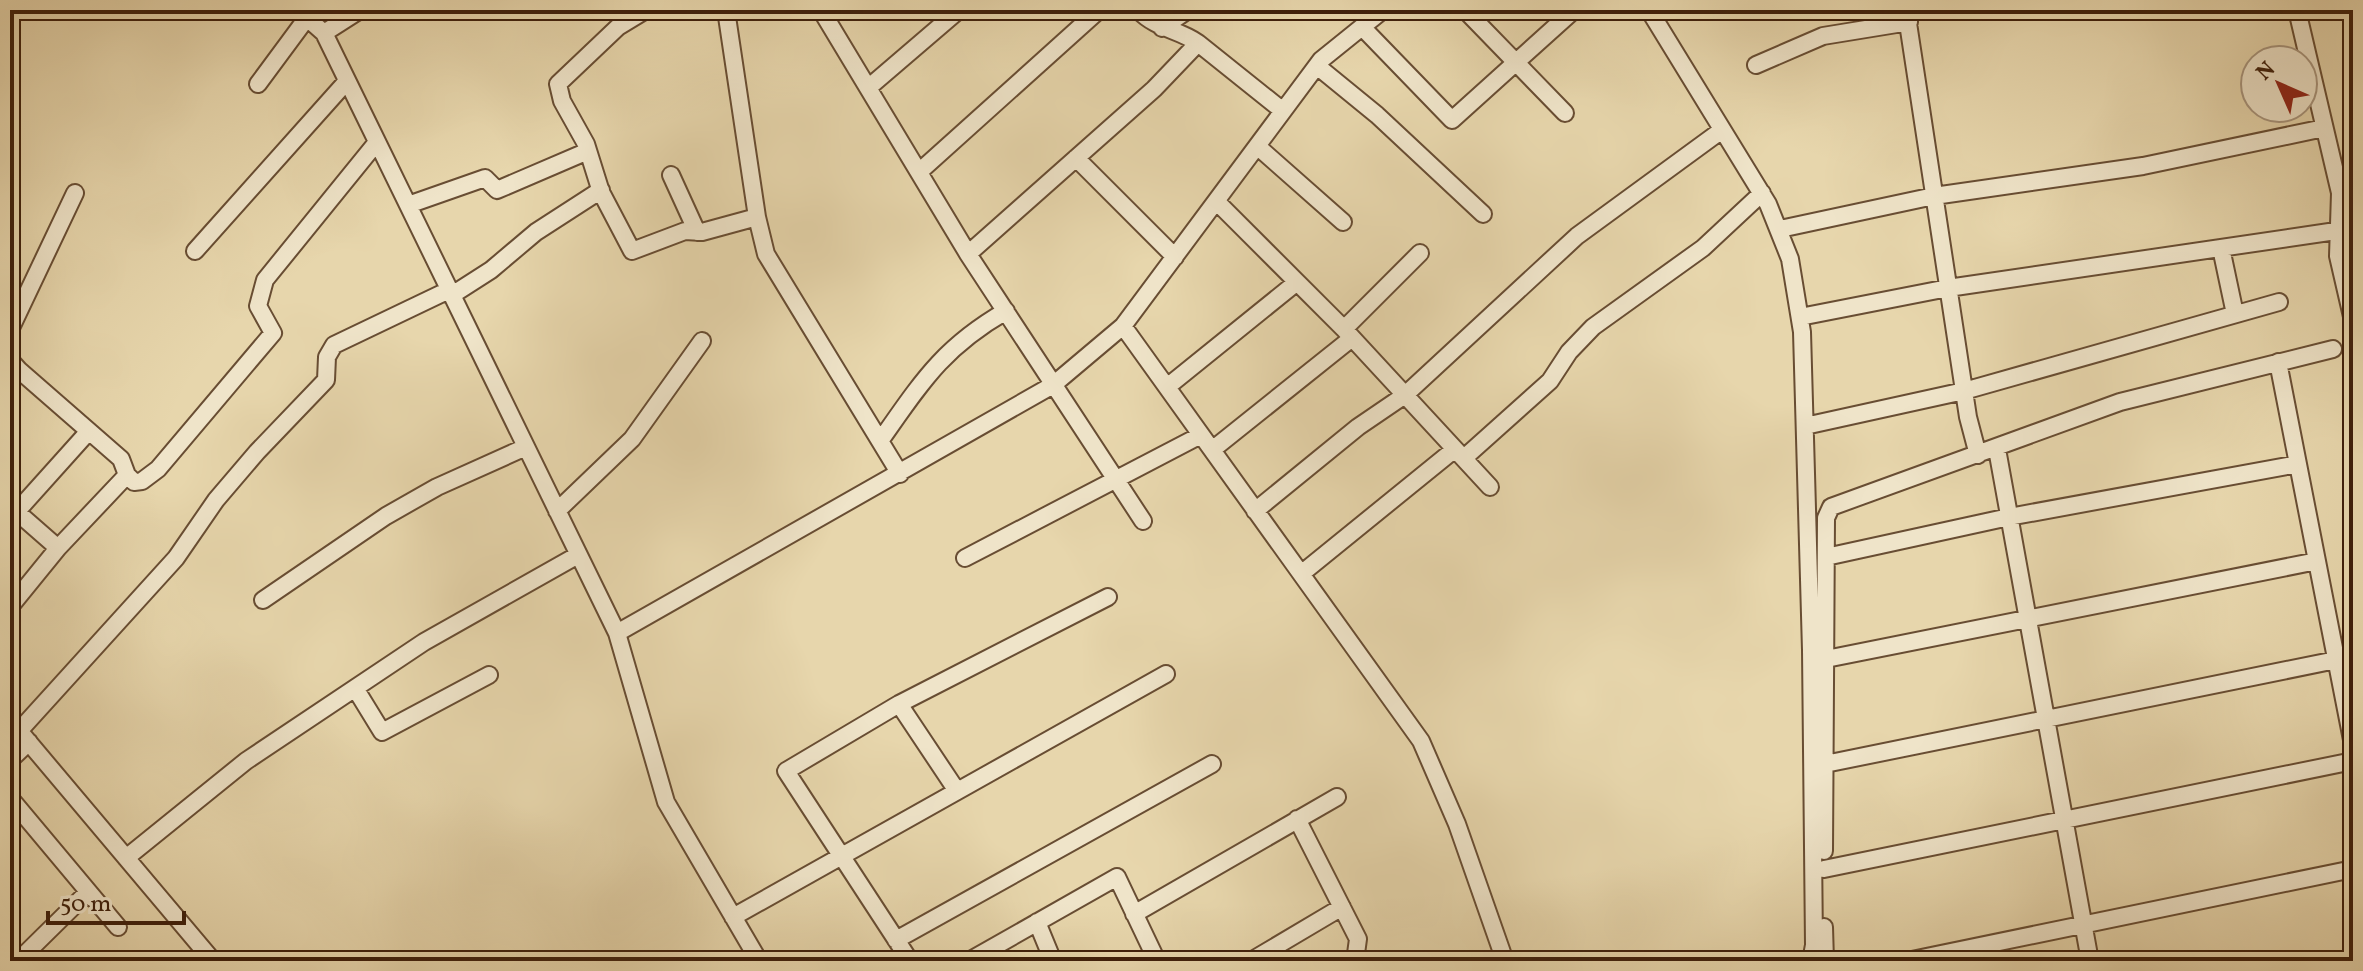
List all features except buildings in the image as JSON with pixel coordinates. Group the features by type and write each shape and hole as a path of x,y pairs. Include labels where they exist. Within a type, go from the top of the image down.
{"street":[{"path":"324,33 360,10"},
{"path":"646,10 607,37 558,84 562,101 588,151 601,190 632,251 685,231 697,232 757,217"},
{"path":"726,10 757,217 766,254 900,474"},
{"path":"821,10 968,254 1143,521"},
{"path":"868,88 959,10"},
{"path":"919,172 1099,10"},
{"path":"1138,10 1162,28 1184,34 1198,43 1283,111"},
{"path":"1162,28 1187,10"},
{"path":"617,633 1053,385 1123,326 1317,66 1383,10"},
{"path":"1465,10 1565,113"},
{"path":"1362,27 1452,120 1574,10"},
{"path":"1649,10 1762,193 1780,229 1790,259 1800,317 1805,426 1814,945 1812,956 1804,961"},
{"path":"2297,10 2340,193 2342,214 2336,231 2353,321"},
{"path":"258,84 310,14 324,33 617,633 666,802 759,961"},
{"path":"1756,65 1823,36 1908,16 1964,391 1978,455"},
{"path":"968,254 1154,89 1198,43"},
{"path":"1317,66 1377,115 1483,214"},
{"path":"195,251 347,81"},
{"path":"1780,229 1934,196 2143,166 2324,128"},
{"path":"1255,511 1358,427 1405,395 1577,236 1722,130"},
{"path":"13,371 121,459 127,475 134,482 142,481 158,469 273,333 257,300 265,280 377,142"},
{"path":"1257,146 1343,222"},
{"path":"408,205 485,178 497,190 588,151"},
{"path":"1076,158 1175,257"},
{"path":"671,175 697,232"},
{"path":"10,760 19,731 176,558 216,500 326,380 327,357 334,345 451,292 491,270 536,232 601,190"},
{"path":"10,330 75,193"},
{"path":"1301,574 1550,381 1569,352 1593,327 1703,248 1762,193"},
{"path":"1216,201 1348,334 1490,487"},
{"path":"1800,317 1948,288 2336,231"},
{"path":"2221,248 2235,314"},
{"path":"1212,450 1348,334 1420,253"},
{"path":"1167,387 1297,282"},
{"path":"1805,426 1964,391 2279,302"},
{"path":"880,441 935,363 961,338 1006,311"},
{"path":"1123,326 1421,741 1457,824 1505,961"},
{"path":"557,511 632,439 702,341"},
{"path":"1825,961 1826,518 1831,507 2120,402 2333,349"},
{"path":"2278,362 2353,745"},
{"path":"58,548 12,512 89,431"},
{"path":"965,558 1201,435"},
{"path":"263,600 386,516 437,487 526,447"},
{"path":"1997,449 2090,961"},
{"path":"1826,557 2009,517 2298,464"},
{"path":"10,607 58,548 127,475"},
{"path":"126,858 246,761 424,642 578,555"},
{"path":"1826,659 2317,561"},
{"path":"910,961 786,771 899,704 1108,597"},
{"path":"1825,764 2045,716 2336,660"},
{"path":"733,917 1166,674"},
{"path":"355,688 382,732 489,675"},
{"path":"899,704 957,791"},
{"path":"19,731 213,961"},
{"path":"1824,869 2353,761"},
{"path":"896,940 1212,764"},
{"path":"1134,914 1337,797"},
{"path":"10,798 118,927"},
{"path":"1297,819 1358,939 1355,961"},
{"path":"1907,961 2353,869"},
{"path":"969,961 1117,877 1157,961"},
{"path":"18,961 88,892"},
{"path":"1251,961 1342,907"},
{"path":"1037,922 1053,961"}]}
